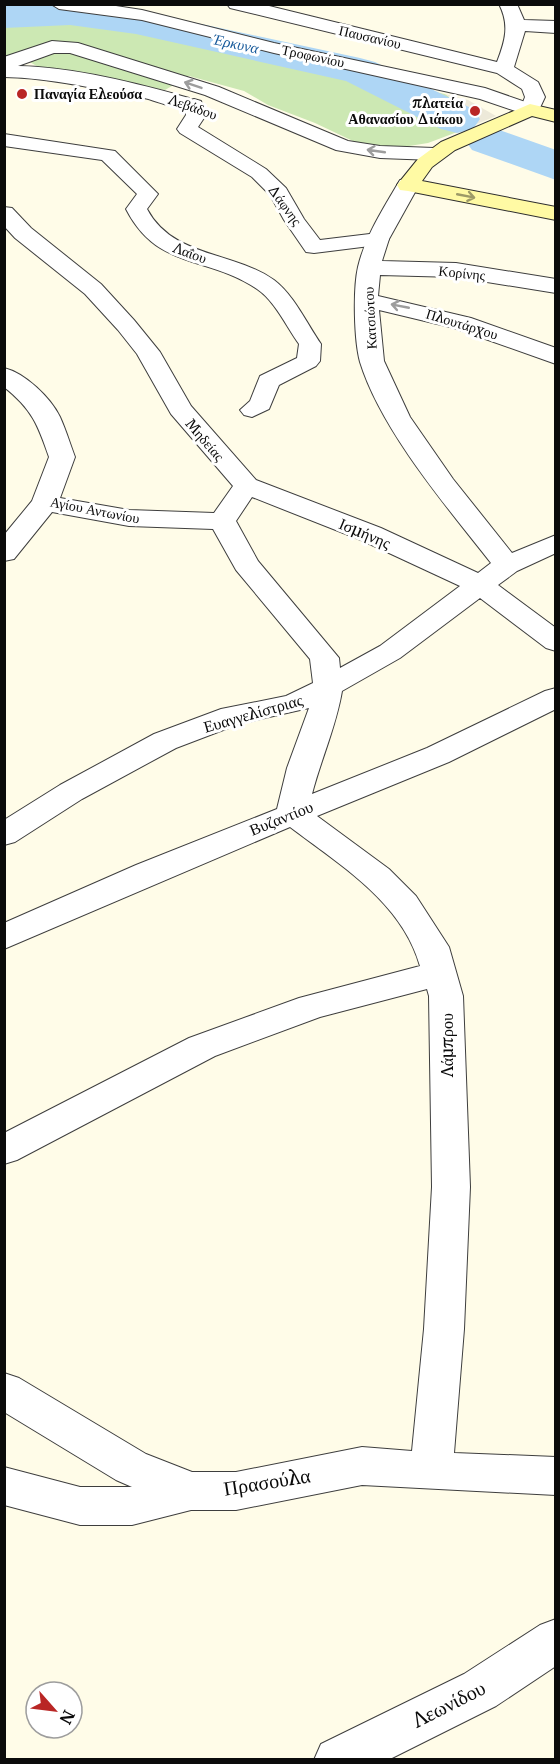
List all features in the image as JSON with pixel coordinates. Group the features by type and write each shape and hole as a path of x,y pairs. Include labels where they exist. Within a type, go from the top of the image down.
{"main road":[{"path":"530,110 555,116"},
{"name":"Κατσιώτου","path":"408,185 434,154 530,110"},
{"path":"408,185 555,214"}],"street":[{"name":"Τροφωνίου","path":"59,4 142,15 274,48 485,94 530,110"},
{"name":"Παυσανίου","path":"236,4 504,69 531,86 535,97 530,110"},
{"path":"504,69 518,25 515,14 508,4"},
{"path":"518,25 555,27"},
{"name":"Λεβάδου","path":"4,64 51,46 84,49 212,92 343,146"},
{"name":"Λεβάδου","path":"4,71 38,72 150,93 203,109"},
{"name":"Δάφνης","path":"203,109 187,129 259,173 279,192 294,220 314,247 378,239"},
{"name":"Λαΐου","path":"4,140 108,155 148,194 136,209 139,220 154,234 175,250 219,262 267,286 310,344 308,361 268,381 261,404 252,410"},
{"name":"Λεβάδου","path":"279,140 305,147 343,146 380,152 434,154"},
{"name":"Κατσιώτου","path":"408,185 378,239 369,268 366,301 372,361 397,417 444,485 507,565"},
{"name":"Μηδείας","path":"4,213 14,233 93,290 126,325 148,352 180,409 247,486"},
{"name":"Κορίνης","path":"369,268 456,270 555,286"},
{"name":"Πλουτάρχου","path":"366,301 443,316 512,339 555,357"},
{"name":"Αγίου Αντωνίου","path":"4,375 30,395 47,416 62,458 45,503 129,518 222,521"},
{"path":"247,486 222,521 246,564 324,658 328,687 323,716 303,768 292,813"},
{"name":"Ισμήνης","path":"247,486 371,534 482,586 555,642"},
{"path":"4,553 45,503"},
{"name":"Ευαγγελίστριας","path":"4,835 71,792 165,741 232,716 294,704 328,687 390,652 482,586 507,565 555,543"},
{"name":"Βυζαντίου","path":"4,937 148,873 438,755 555,697"},
{"name":"Λάμπρου","path":"292,813 377,877 404,903 432,947 446,996 451,1187 444,1329 431,1471"},
{"path":"4,1150 202,1047 311,1007 440,973"},
{"name":"Πρασούλα","path":"4,1390 131,1467 191,1491 236,1491 362,1466 555,1476"},
{"path":"4,1486 80,1506 132,1506 191,1491"},
{"name":"Λεωνίδου","path":"338,1760 480,1690 555,1640"}],"green space":[{"path":"4,8 40,8 162,24 308,66 445,94 461,105 460,131 428,143 384,150 353,141 268,105 244,91 189,76 165,90 42,69 28,61 5,58"}],"shaded area":[{"name":"πλατεία Αθανασίου Διάκου","path":"445,94 468,100 496,116 460,131 461,105"}],"waterway":[{"name":"Έρκυνα","path":"4,16 70,13 136,22 360,71 457,119"},
{"name":"Έρκυνα","path":"488,140 556,166"}],"place":[{"name":"Παναγία Ελεούσα","path":"22,94"},
{"name":"πλατεία Αθανασίου Διάκου","path":"475,111"}]}
